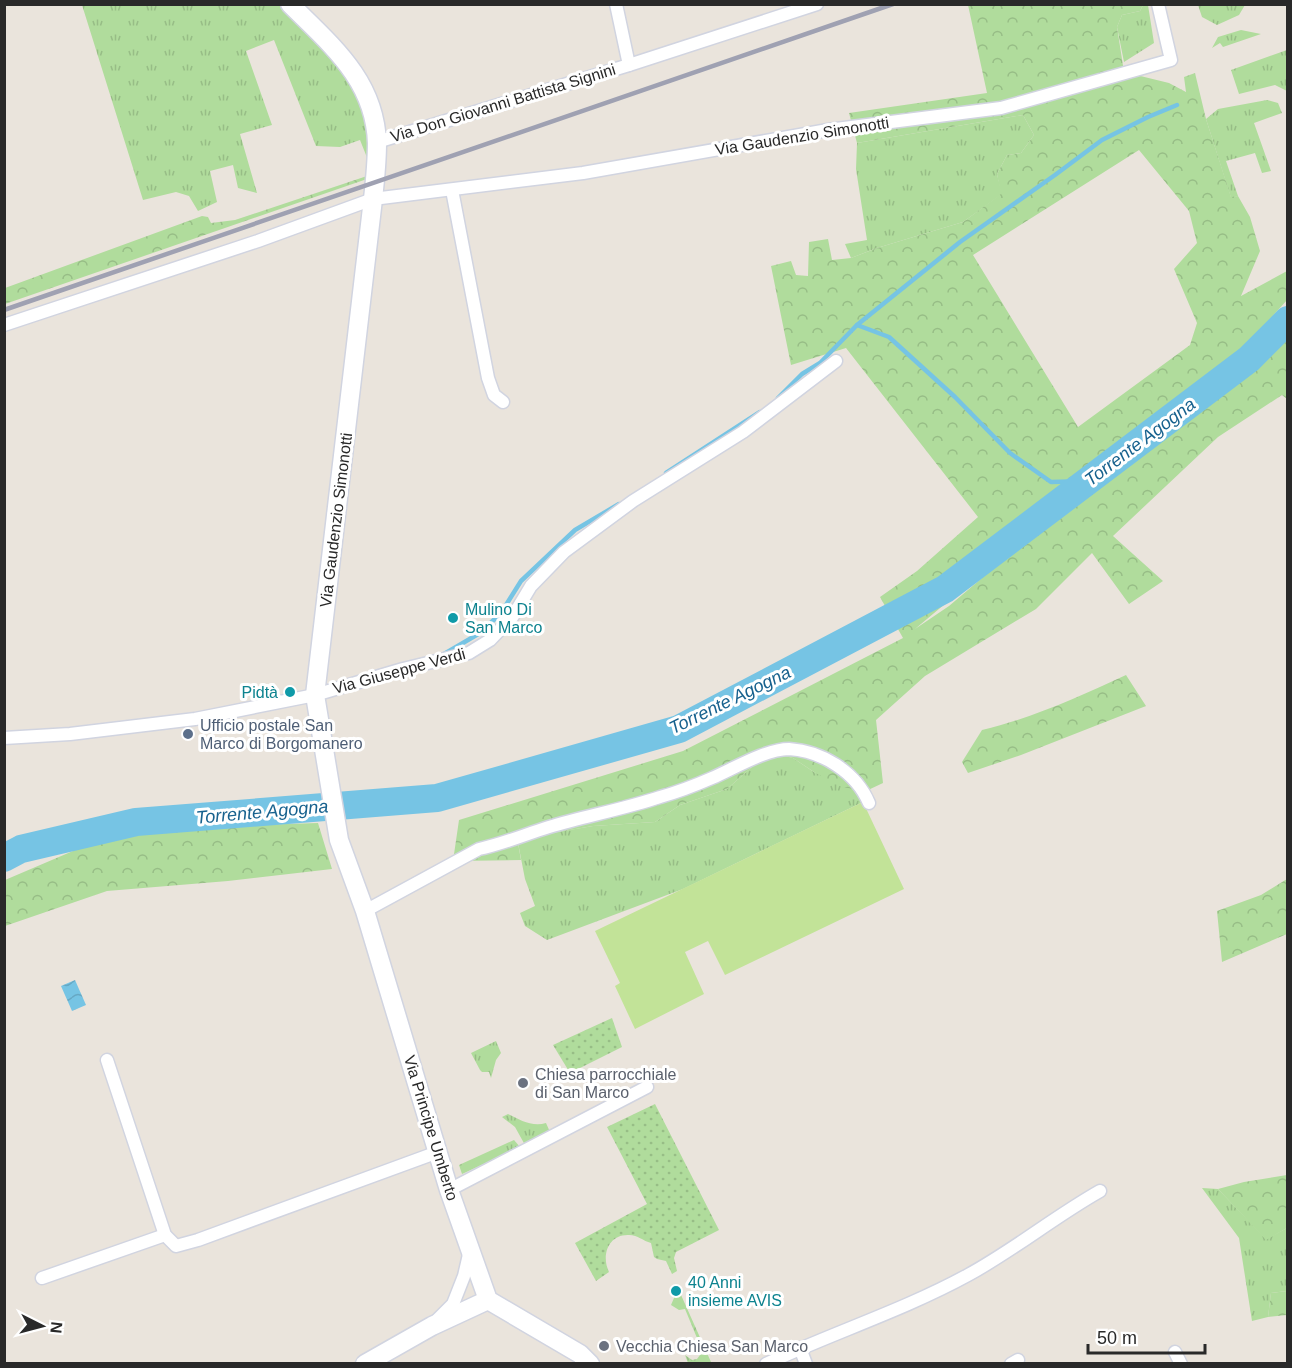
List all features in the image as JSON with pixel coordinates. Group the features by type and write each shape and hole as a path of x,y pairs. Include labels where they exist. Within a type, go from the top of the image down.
{"street":[{"name":"Via Gaudenzio Simonotti","path":"290,4 344,58 357,75 367,96 377,142 373,199 315,695 339,840"},
{"name":"Via Don Giovanni Battista Signini","path":"616,4 629,65"},
{"name":"Via Don Giovanni Battista Signini","path":"377,142 629,65 817,4"},
{"name":"Via Gaudenzio Simonotti","path":"373,199 583,173 828,130 1001,108 1171,60 1158,4"},
{"path":"452,190 488,378 494,395 502,402"},
{"path":"4,325 258,241 373,199"},
{"name":"Via Giuseppe Verdi","path":"4,738 70,734 161,724 222,714 315,695 403,669 469,653 490,640 513,616 531,586 564,552 633,501 743,432 837,361"},
{"path":"365,910 479,849 549,827 661,797 711,779 755,758 788,749 811,753 833,762 864,790 869,803"},
{"name":"Via Principe Umberto","path":"339,840 365,910 449,1190 488,1300"},
{"path":"107,1060 165,1234 176,1246 438,1152"},
{"path":"449,1190 647,1088"},
{"path":"766,1364 967,1276 1000,1257 1068,1209 1100,1191"},
{"path":"42,1278 165,1234"},
{"path":"432,1326 453,1304 464,1276 470,1249"},
{"path":"365,1364 432,1326 488,1300 580,1354 590,1364"},
{"path":"800,1348 806,1364"},
{"path":"1175,1352 1181,1364"}],"green space":[{"path":"1198,4 1245,5 1239,15 1217,25 1202,17"},
{"path":"82,5 290,5 344,58 373,117 368,160 360,140 340,147 316,146 274,40 246,51 272,125 240,134 257,193 238,188 233,165 210,171 217,202 198,211 189,196 176,192 143,200"},
{"path":"968,5 1143,5 1140,11 1122,15 1117,27 1124,72 1169,83 1186,92 1184,77 1195,73 1206,119 1231,197 1238,196 1250,217 1260,251 1241,296 1287,271 1287,300 1233,360 915,629 949,606 1234,364 1287,305 1287,399 1282,395 1218,437 1113,536 1163,581 1129,604 1092,553 1036,609 925,676 876,720 883,783 866,791 842,787 793,758 769,752 727,789 680,805 655,822 593,826 540,835 518,843 521,860 453,861 459,820 683,751 903,638 880,597 917,571 978,517 846,348 791,365 771,266 791,261 796,275 808,276 809,242 828,239 832,260 851,258 963,222 1001,194 997,174 1007,155 1021,153 1034,135 1023,115 857,143 849,113 987,93","holes":["1139,150 1189,211 1197,243 1174,269 1197,323 1190,345 1078,427 973,255"]},
{"path":"1143,5 1148,5 1154,43 1124,62 1117,27 1122,15 1140,11"},
{"path":"1241,30 1261,34 1223,47 1220,43 1212,48 1218,37"},
{"path":"1287,50 1287,91 1275,85 1239,94 1231,70"},
{"path":"1267,100 1278,103 1282,113 1254,123 1271,171 1262,173 1255,153 1226,161 1238,196 1231,198 1206,119 1218,109"},
{"path":"1023,115 1034,135 1021,153 1007,155 997,174 1002,194 963,222 851,258 845,244 867,240 856,169 857,143"},
{"path":"367,176 367,179 5,304 5,288 202,216 208,217 211,223 235,220"},
{"path":"1126,675 1146,706 1021,755 968,773 962,762 982,730 1037,713"},
{"path":"769,752 793,758 814,772 866,791 863,802 683,889 547,940 525,926 520,913 535,906 525,879 518,843 540,835 593,826 655,822 680,805 727,789"},
{"path":"863,802 904,889 725,975 708,941 685,952 704,994 635,1029 615,986 620,983 595,931"},
{"path":"318,823 332,869 228,881 107,891 5,926 5,880 87,845 161,828"},
{"path":"1287,879 1287,934 1222,962 1217,911 1261,895"},
{"path":"612,1018 622,1047 570,1073 553,1045"},
{"path":"496,1041 501,1053 496,1060 491,1078 489,1072 480,1070 471,1053"},
{"path":"655,1104 719,1230 676,1252 674,1258 677,1271 672,1274 666,1261 654,1257 651,1243 629,1235 616,1238 611,1242 606,1253 609,1272 596,1281 575,1243 647,1204 607,1127"},
{"path":"508,1114 522,1121 546,1123 550,1132 525,1145 515,1127 502,1117"},
{"path":"514,1140 520,1147 462,1174 459,1165"},
{"path":"1287,1175 1287,1228 1266,1240 1218,1189 1244,1182"},
{"path":"1202,1188 1218,1189 1266,1239 1287,1228 1287,1291 1271,1293 1268,1317 1252,1321 1239,1238"},
{"path":"677,1286 711,1362 709,1363 688,1363 685,1355 692,1360 697,1359 700,1355 697,1338 685,1309 679,1310 671,1305 674,1298 670,1289"},
{"path":"1287,1291 1287,1315 1268,1317 1271,1293"}],"water":[{"path":"75,980 86,1005 72,1011 61,986"}],"waterway":[{"path":"778,398 802,374 820,363 857,325 960,242 1102,140 1177,105"},
{"name":"Torrente Agogna","path":"4,858 21,849 136,822 437,798 679,729 945,589 1249,359 1288,320"},
{"path":"857,325 889,337 955,397 1010,453 1051,482 1088,481"},
{"path":"666,473 760,412"},
{"path":"444,654 480,633 501,613 521,581 575,530 619,504"}],"railway":[{"path":"4,310 893,4"}],"place":[{"name":"Mulino Di San Marco","path":"453,618"},
{"name":"Pidtà","path":"290,692"},
{"name":"Ufficio postale San Marco di Borgomanero","path":"188,734"},
{"name":"Chiesa parrocchiale di San Marco","path":"523,1083"},
{"name":"40 Anni insieme AVIS","path":"676,1291"},
{"name":"Vecchia Chiesa San Marco","path":"604,1346"}]}
